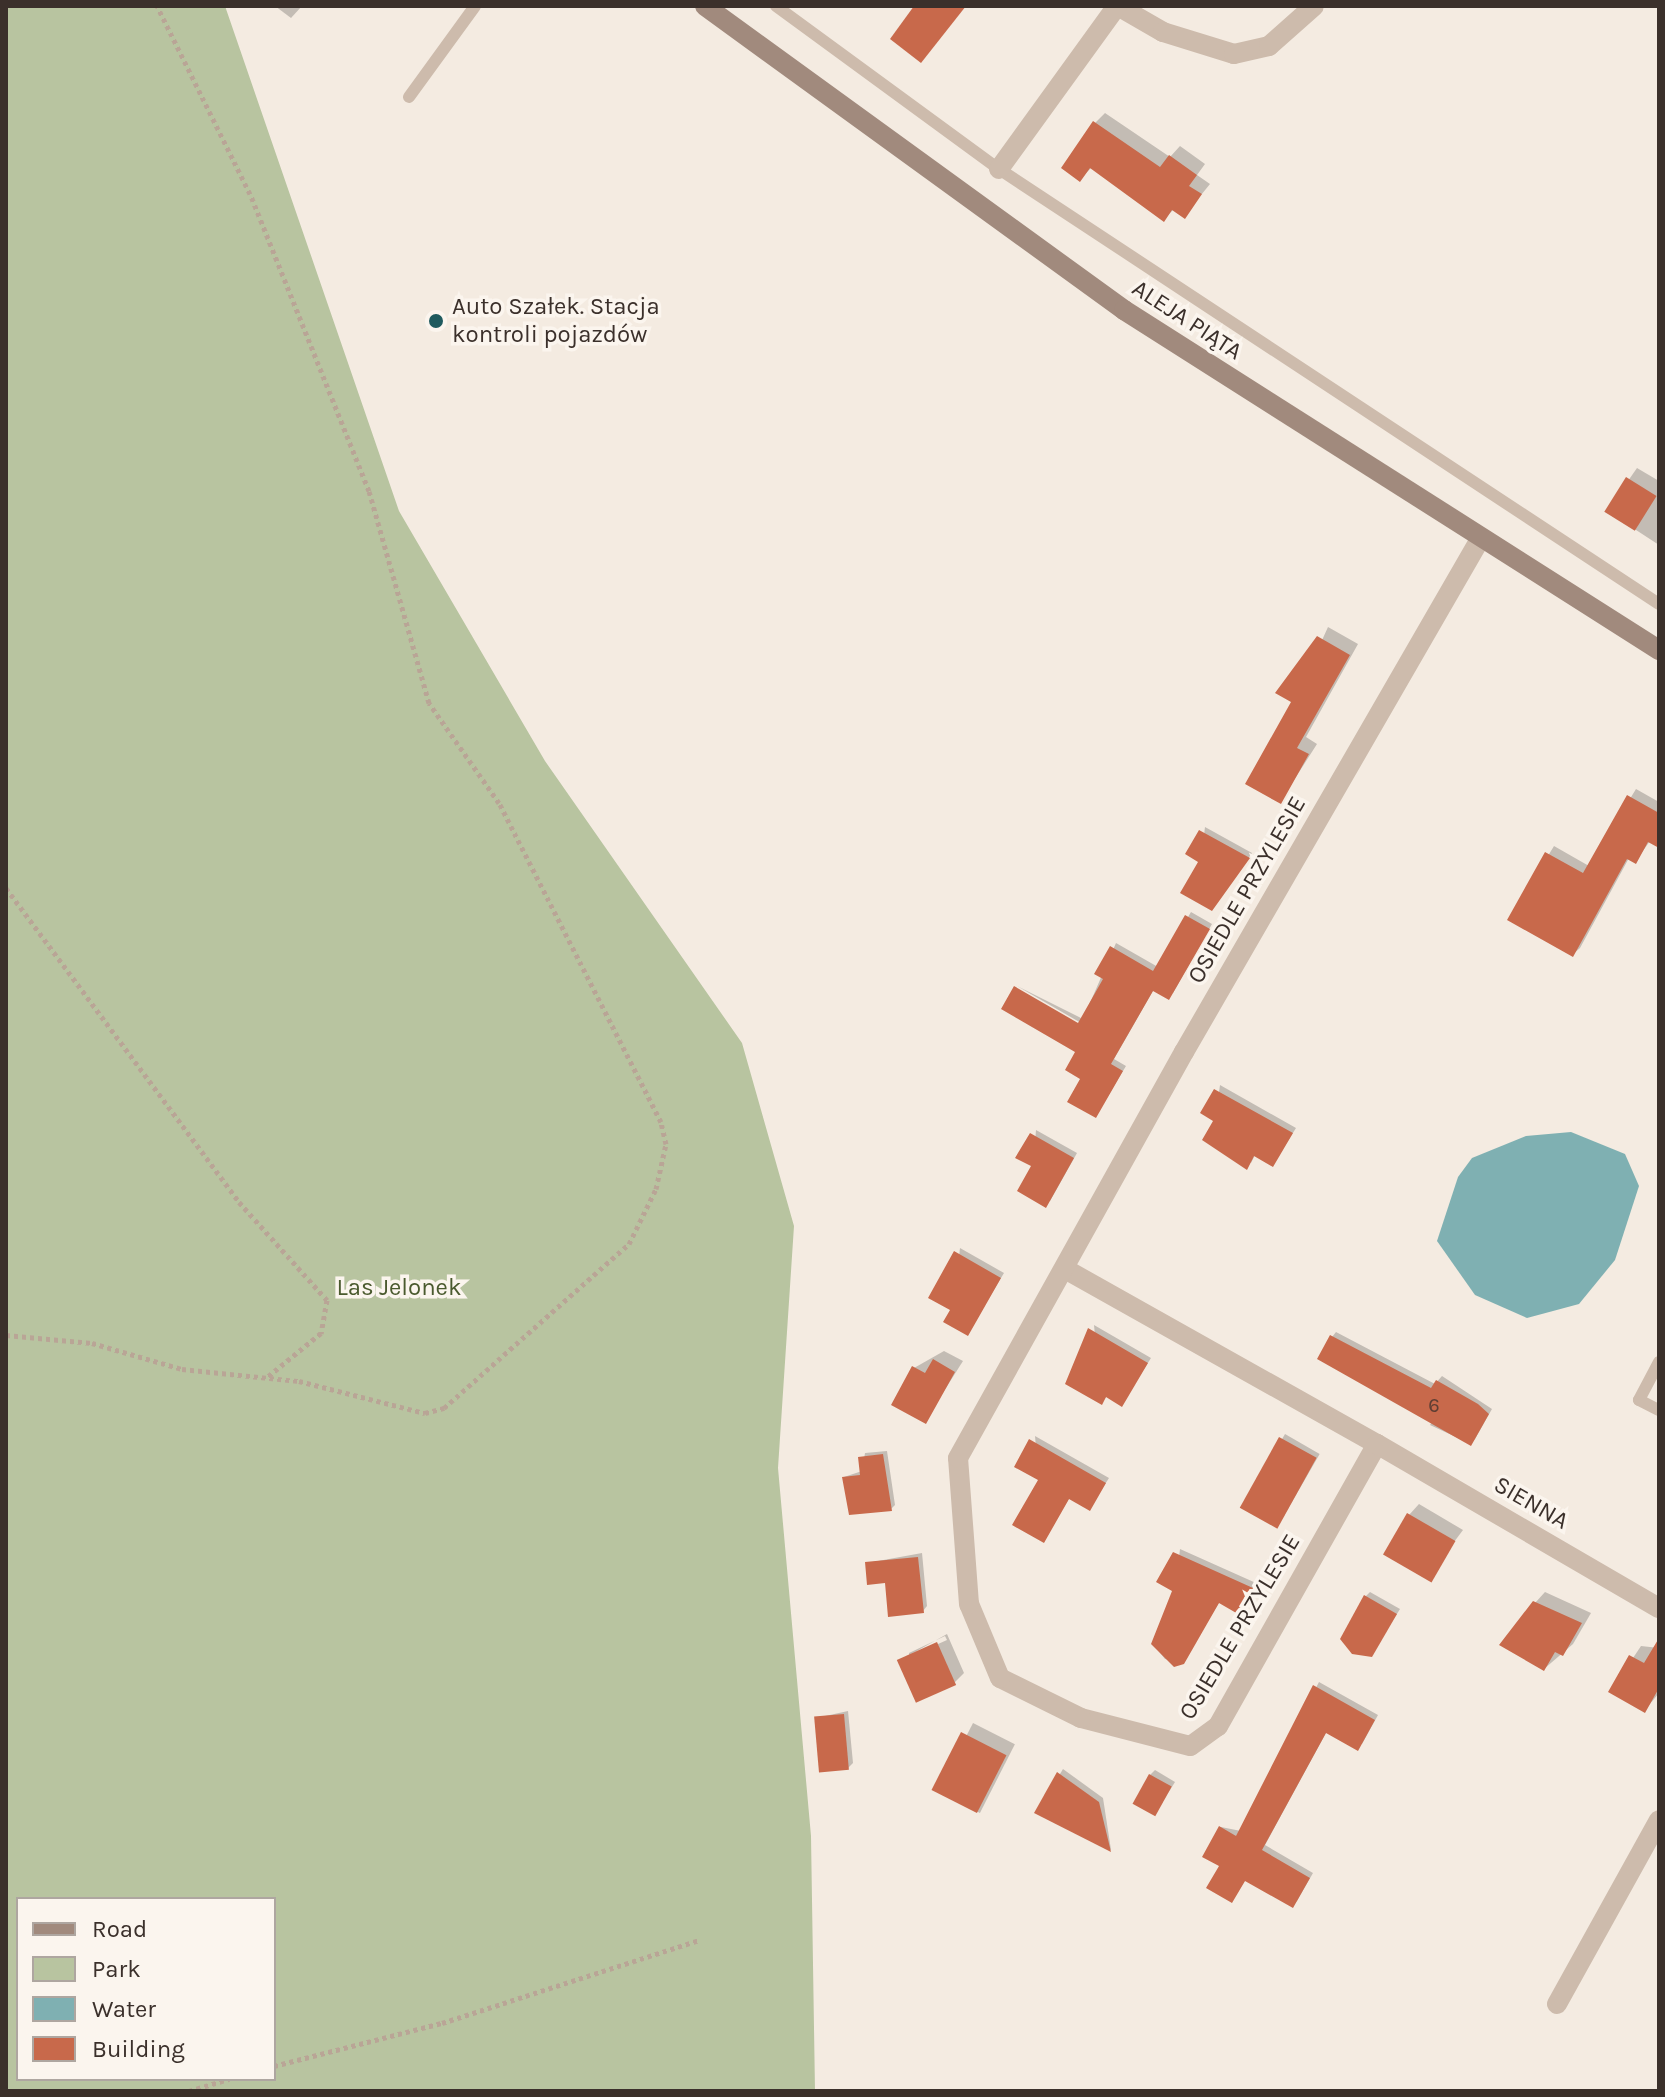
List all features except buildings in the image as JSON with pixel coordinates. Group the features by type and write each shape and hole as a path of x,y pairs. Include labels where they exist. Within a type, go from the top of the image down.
{"street":[{"name":"ALEJA PIĄTA","path":"705,6 1124,310 1479,541 1659,650"},
{"path":"999,169 1118,6 1163,32 1234,54 1269,46 1314,6"},
{"name":"OSIEDLE PRZYLESIE","path":"1377,1444 1203,1741 1163,1742 1015,1688 992,1667 969,1604 958,1458 1479,541"},
{"path":"1065,1269 1377,1444"},
{"name":"SIENNA","path":"1377,1444 1659,1608"},
{"path":"1557,2004 1656,1833"}],"lane":[{"path":"409,97 475,6"},
{"path":"776,6 999,169 1659,604"},
{"path":"1659,1362 1639,1400 1659,1410"}],"path":[{"path":"6,1335 92,1343 182,1369 266,1378 425,1413 444,1408 629,1244 656,1189 666,1144 499,803 429,703 369,491 250,194 157,6"},
{"path":"6,888 239,1202 327,1300 321,1333 266,1378"},
{"path":"276,2065 442,2023 699,1940"},
{"path":"189,2091 222,2081"}],"green space":[{"name":"Las Jelonek","path":"6,6 225,6 399,511 545,761 742,1043 794,1226 778,1468 811,1836 815,2091 6,2091"}],"water":[{"path":"1571,1132 1625,1154 1639,1186 1615,1260 1579,1304 1527,1318 1475,1295 1437,1241 1458,1177 1472,1158 1526,1136"}],"place":[{"name":"Auto Szałek. Stacja kontroli pojazdów","path":"436,321"}]}
